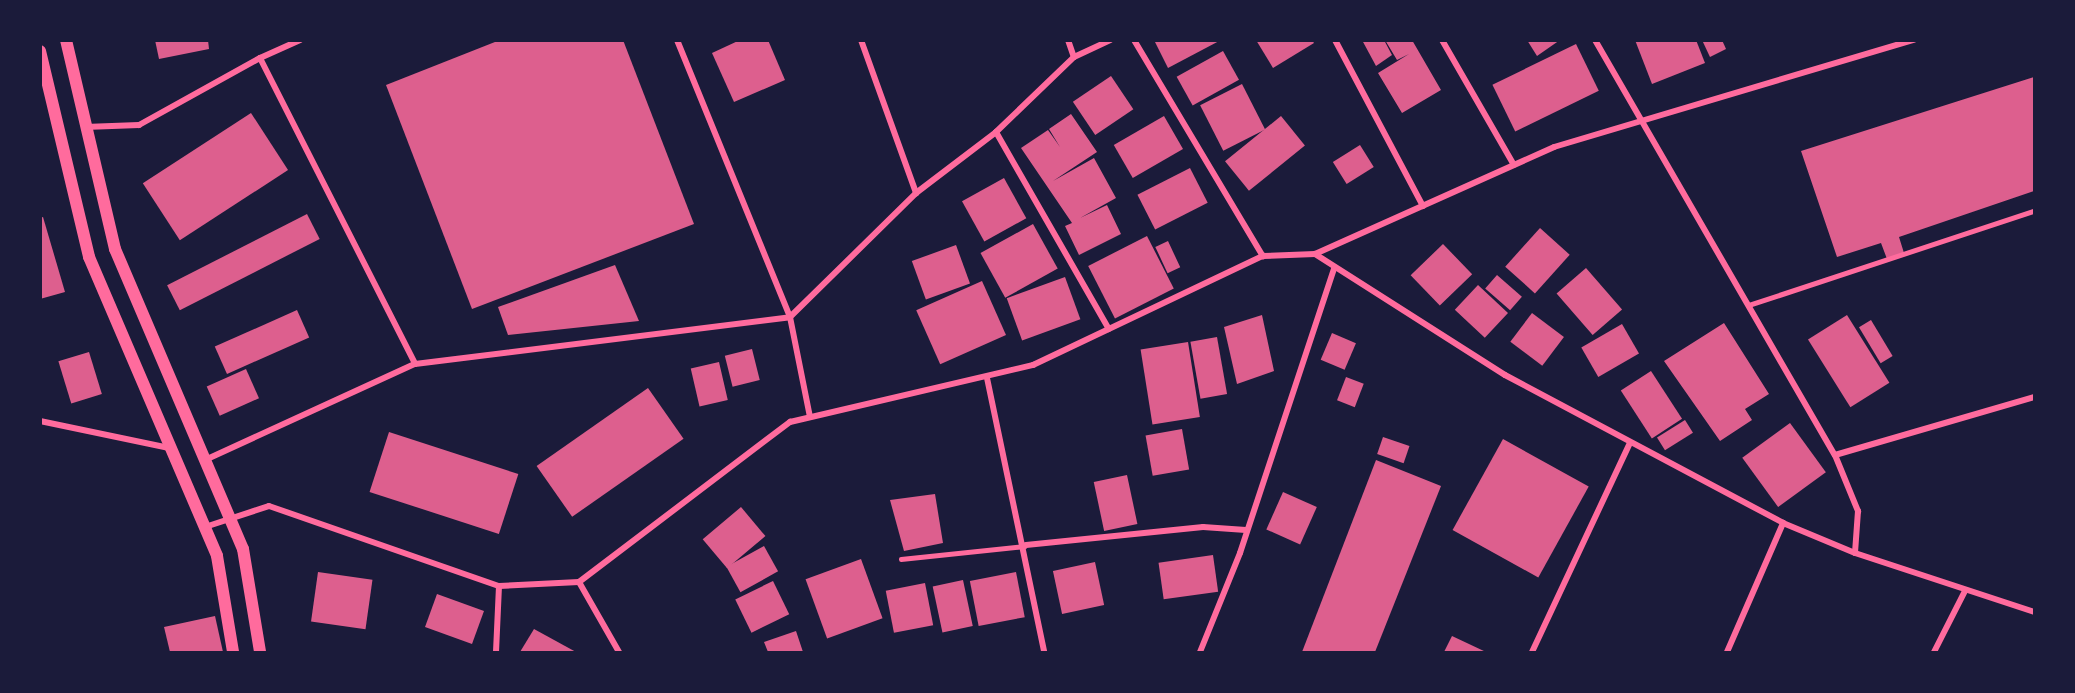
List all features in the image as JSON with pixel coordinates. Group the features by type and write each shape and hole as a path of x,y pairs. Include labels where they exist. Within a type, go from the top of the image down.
{"main road":[{"path":"66,40 115,249 243,549 260,652"},
{"path":"40,51 89,257 217,556 232,652"}],"street":[{"path":"85,128 139,125 260,58 300,40"},
{"path":"677,40 790,317 810,417"},
{"path":"861,40 916,193"},
{"path":"1068,40 1074,57"},
{"path":"205,460 415,364 790,317 916,193 996,132 1074,57 1110,40"},
{"path":"1134,40 1263,256"},
{"path":"1335,40 1423,206"},
{"path":"1442,40 1514,165"},
{"path":"1595,40 1835,455 1858,511 1855,553"},
{"path":"205,527 269,506 499,586 579,582 790,422 987,378 1033,365 1263,256 1315,254 1554,147 1914,40"},
{"path":"260,58 415,364"},
{"path":"996,132 1109,329"},
{"path":"1315,254 1505,375 1629,445 1783,523 1855,553 2034,612"},
{"path":"1200,652 1246,530 1334,268"},
{"path":"987,378 1026,545 1044,652"},
{"path":"1835,455 2034,397"},
{"path":"40,421 171,448"},
{"path":"1532,652 1629,445"},
{"path":"1727,652 1783,523"},
{"path":"1026,545 1203,526 1246,530"},
{"path":"579,582 619,652"},
{"path":"496,652 499,586"},
{"path":"1934,652 1965,591"}],"lane":[{"path":"1749,305 2034,212"},
{"path":"901,559 1026,545"}],"building":[{"path":"155,40 208,40 209,49 159,59"},
{"path":"500,40 623,40 694,224 472,309 386,85"},
{"path":"740,40 768,40 785,80 734,102 712,53"},
{"path":"1154,40 1221,40 1168,68"},
{"path":"1256,40 1312,40 1314,43 1273,68"},
{"path":"1362,40 1384,40 1392,55 1376,66"},
{"path":"1385,40 1412,40 1441,90 1402,113 1378,73 1409,54 1397,60"},
{"path":"1527,40 1560,40 1537,56"},
{"path":"1635,40 1696,40 1705,63 1652,84"},
{"path":"1702,40 1722,40 1726,49 1710,57"},
{"path":"1576,44 1599,91 1515,132 1492,85"},
{"path":"1223,51 1239,80 1193,106 1177,77"},
{"path":"1111,76 1133,109 1095,135 1073,102"},
{"path":"2034,77 2034,191 1899,237 1904,253 1887,259 1881,243 1837,257 1801,151"},
{"path":"1242,84 1265,129 1223,151 1200,105"},
{"path":"251,113 288,170 180,240 143,183"},
{"path":"1071,114 1097,152 1053,181 1094,158 1116,198 1080,218 1107,205 1121,234 1079,255 1065,226 1072,223 1021,148 1048,130 1060,147 1049,129"},
{"path":"1164,116 1183,149 1133,178 1114,145"},
{"path":"1281,116 1305,146 1249,191 1225,161"},
{"path":"1360,145 1374,167 1347,184 1333,162"},
{"path":"1190,168 1208,203 1155,230 1137,195"},
{"path":"1004,178 1026,218 984,242 962,201"},
{"path":"307,214 320,239 180,310 167,285"},
{"path":"43,217 65,292 40,299 40,218"},
{"path":"1033,224 1058,269 1005,298 981,253"},
{"path":"1540,228 1570,255 1535,293 1505,267"},
{"path":"1147,236 1174,289 1115,319 1088,266"},
{"path":"1168,241 1180,267 1168,273 1155,247"},
{"path":"1443,244 1472,274 1440,305 1411,275"},
{"path":"956,245 970,284 926,300 912,261"},
{"path":"615,265 639,321 508,335 498,307"},
{"path":"1586,268 1622,310 1593,335 1557,294"},
{"path":"1497,275 1522,297 1510,310 1485,289"},
{"path":"1065,277 1080,319 1022,340 1007,298"},
{"path":"982,281 1006,335 940,364 916,310"},
{"path":"1478,285 1508,313 1485,338 1455,310"},
{"path":"297,310 309,337 227,374 215,347"},
{"path":"1532,313 1564,337 1542,366 1510,342"},
{"path":"1262,315 1274,371 1237,384 1224,327"},
{"path":"1847,315 1889,383 1850,407 1808,339"},
{"path":"1871,320 1893,356 1881,363 1859,327"},
{"path":"1724,323 1769,394 1745,409 1752,420 1720,441 1664,361"},
{"path":"1622,324 1639,353 1598,377 1581,348"},
{"path":"1332,333 1356,343 1345,370 1321,360"},
{"path":"1217,337 1227,394 1200,399 1190,342"},
{"path":"1188,342 1200,417 1152,425 1141,350"},
{"path":"752,349 760,380 733,387 725,356"},
{"path":"89,352 102,394 71,403 58,361"},
{"path":"719,362 728,400 700,407 691,369"},
{"path":"246,369 259,398 220,416 207,386"},
{"path":"1651,371 1682,419 1652,438 1621,391"},
{"path":"1346,377 1364,384 1355,407 1337,400"},
{"path":"648,388 684,439 572,517 537,466"},
{"path":"1685,420 1693,433 1665,450 1657,437"},
{"path":"1790,423 1826,472 1778,507 1742,458"},
{"path":"1182,429 1189,469 1153,476 1146,435"},
{"path":"389,432 518,474 499,534 370,492"},
{"path":"1383,437 1409,446 1404,463 1377,454"},
{"path":"1503,439 1589,487 1538,577 1453,530"},
{"path":"1376,460 1441,486 1375,652 1302,652"},
{"path":"1127,475 1137,524 1104,531 1094,482"},
{"path":"1283,492 1317,507 1300,545 1266,529"},
{"path":"935,494 943,543 904,551 890,500"},
{"path":"741,507 765,536 727,568 703,539"},
{"path":"764,546 778,571 740,592 726,567"},
{"path":"1213,555 1218,592 1164,599 1159,563"},
{"path":"861,559 883,618 827,638 806,579"},
{"path":"1095,562 1104,605 1062,614 1053,571"},
{"path":"318,572 372,580 366,629 311,622"},
{"path":"1016,572 1025,617 979,626 970,581"},
{"path":"963,580 973,626 942,632 933,586"},
{"path":"773,581 789,614 751,633 735,599"},
{"path":"925,583 933,625 894,633 886,591"},
{"path":"437,594 484,611 472,644 425,627"},
{"path":"215,616 223,652 170,652 164,627"},
{"path":"534,629 576,652 520,652"},
{"path":"796,631 803,652 768,652 764,642"},
{"path":"1452,636 1486,652 1444,652"}]}
